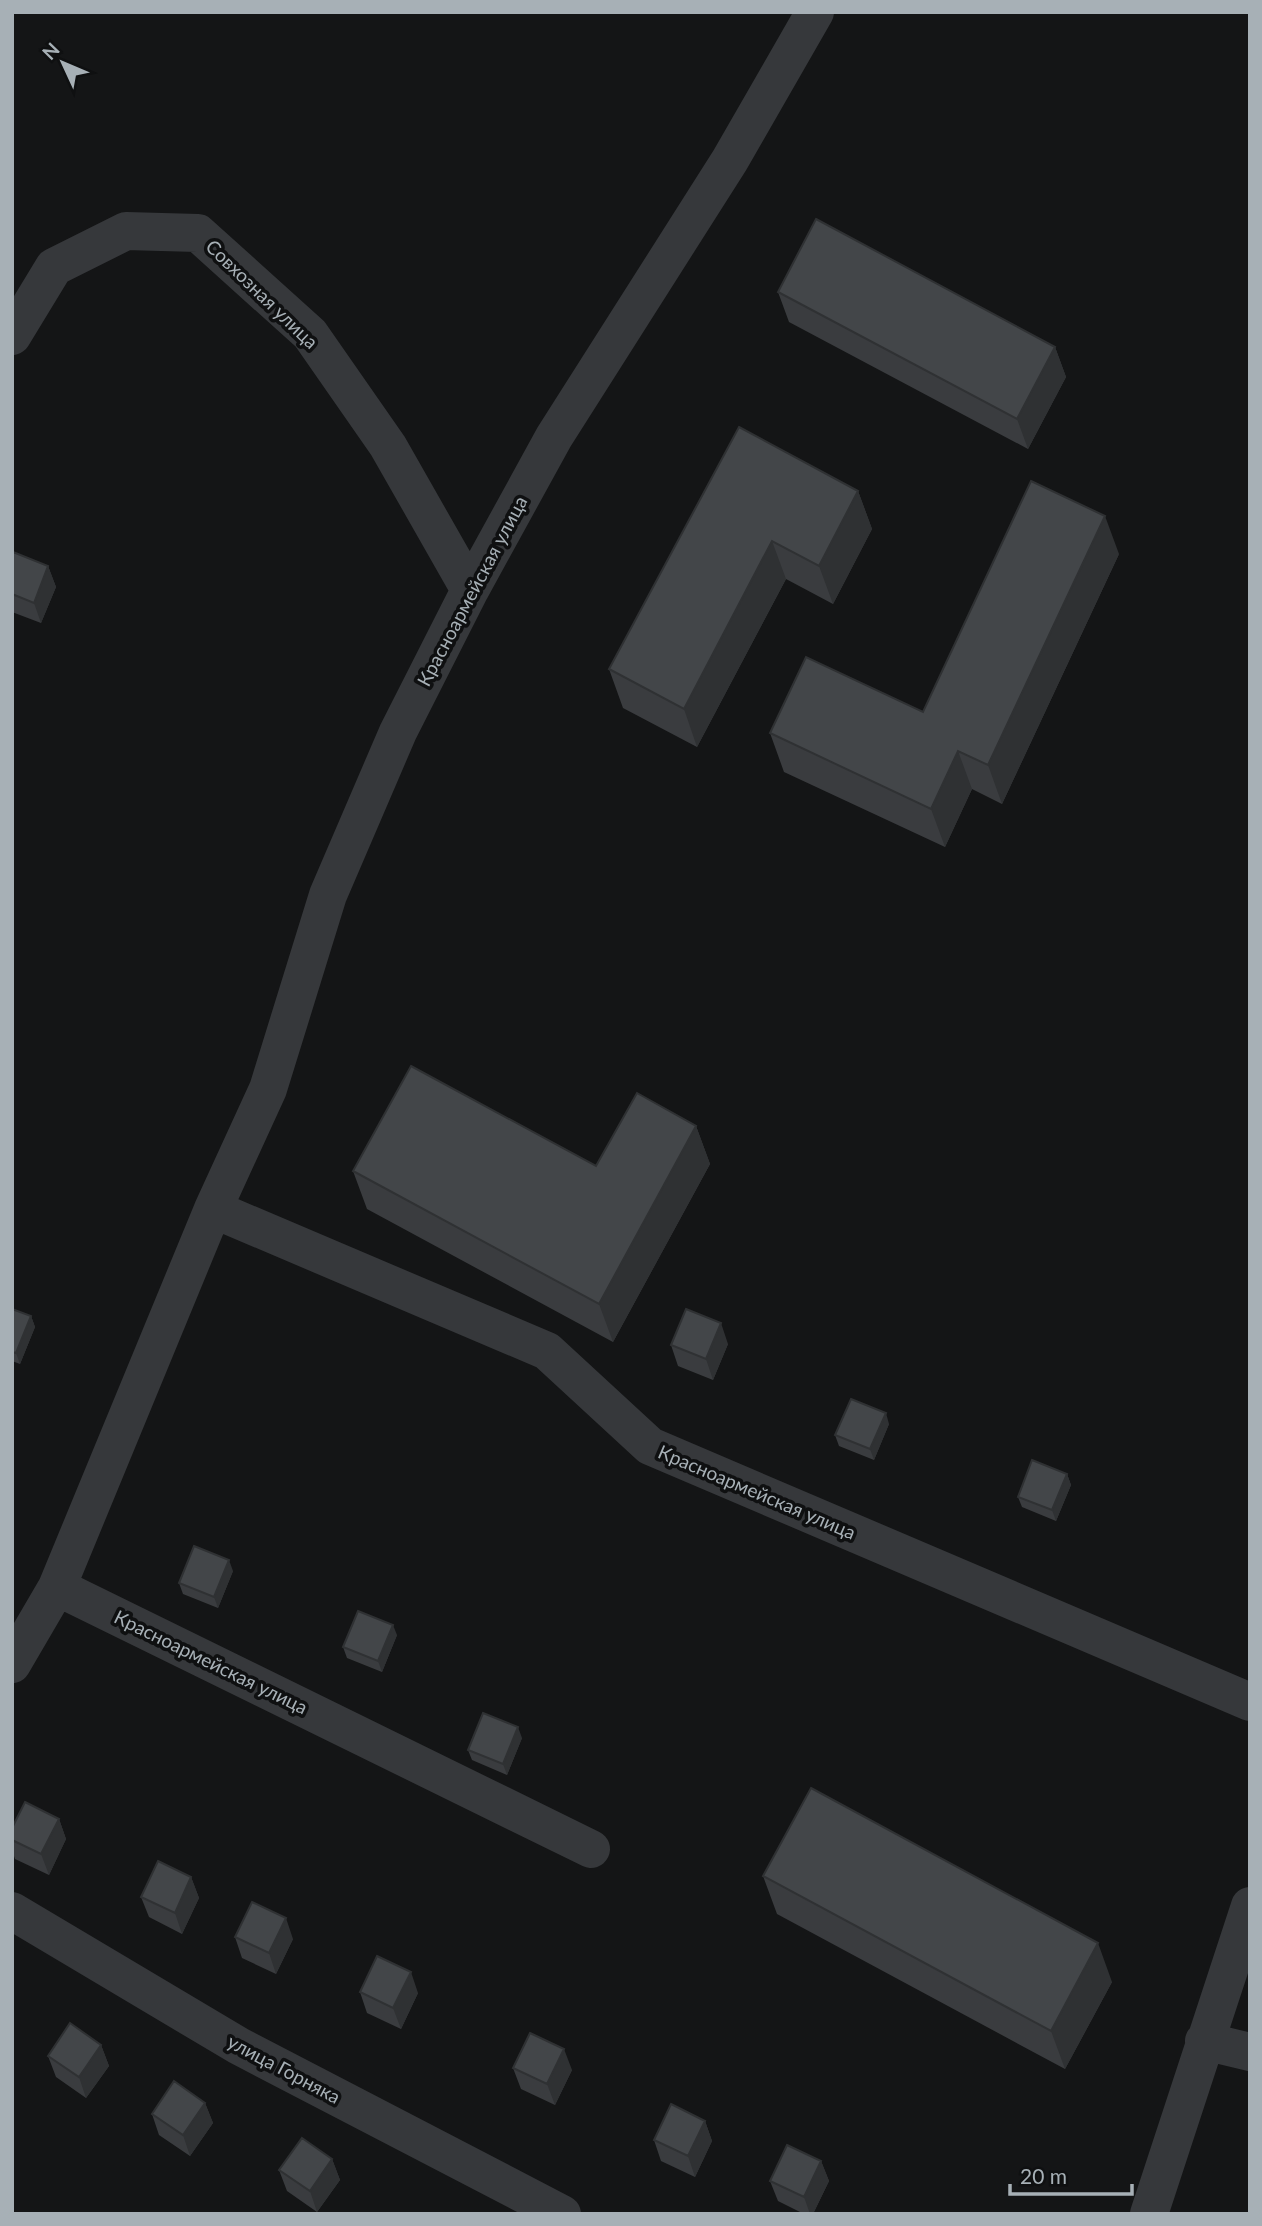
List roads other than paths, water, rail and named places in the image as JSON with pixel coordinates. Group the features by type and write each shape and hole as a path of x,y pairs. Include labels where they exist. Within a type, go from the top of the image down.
{"street":[{"name":"Красноармейская улица","path":"12,1664 57,1587 213,1209 268,1089 328,895 398,732 470,590 554,436 730,160 815,12"},
{"name":"Совхозная улица","path":"12,336 54,267 126,231 198,233 310,334 388,446 470,590"},
{"name":"Красноармейская улица","path":"213,1209 547,1351 650,1446 1250,1702"},
{"name":"Красноармейская улица","path":"57,1587 591,1849"},
{"path":"1149,2214 1250,1906"},
{"name":"улица Горняка","path":"12,1911 239,2046 562,2214"},
{"path":"1204,2041 1250,2052"}]}
